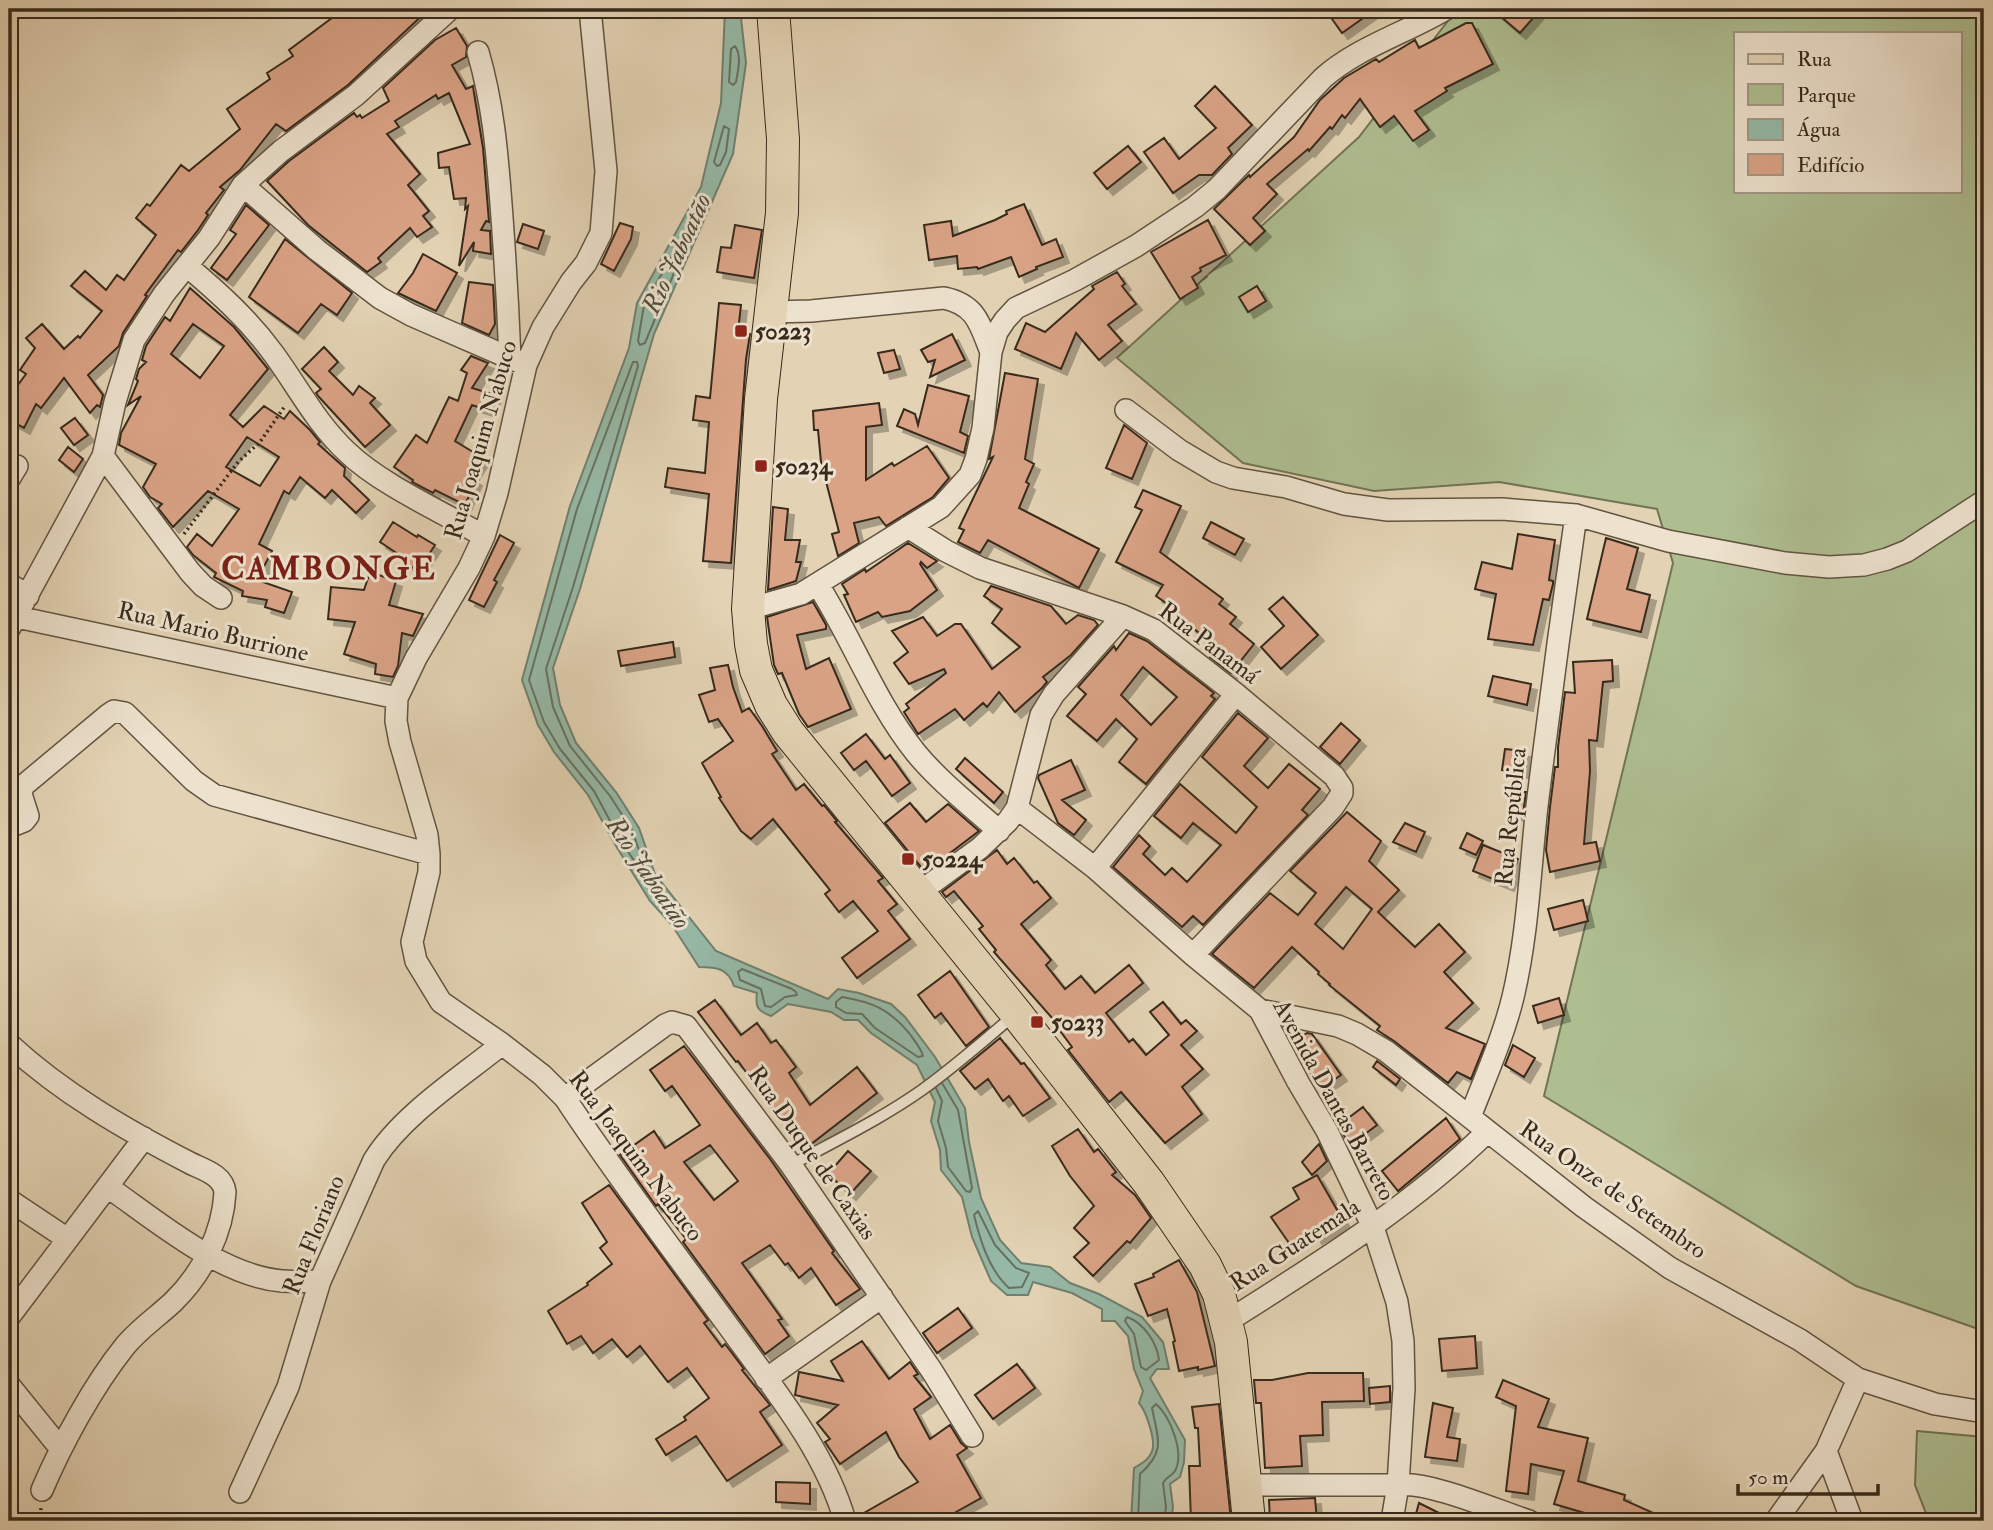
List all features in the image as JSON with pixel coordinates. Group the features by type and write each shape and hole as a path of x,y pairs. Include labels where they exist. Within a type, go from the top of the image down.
{"main road":[{"path":"774,9 783,139 782,213 761,399 748,609 756,670 771,705 788,732 1016,1013 1184,1232 1205,1265 1228,1321 1249,1521"}],"street":[{"path":"13,623 103,456 114,402 134,340 164,294 209,238 243,185 281,151 356,95 450,9"},
{"name":"Rua Joaquim Nabuco","path":"590,9 606,171 601,233 586,263 518,362 496,492 484,536 469,568 416,658 397,698 396,721 400,742 427,835 429,855 429,872 412,942 416,961 441,1002 502,1044 542,1075 565,1098 766,1379 820,1460 841,1505 845,1521"},
{"path":"748,609 791,598 818,585 941,507 970,475 982,437 991,352 997,332 1016,308 1075,280 1136,246 1195,206 1217,189 1322,78 1339,64 1446,9"},
{"path":"478,52 489,90 496,135 518,362"},
{"path":"243,185 317,250 380,298 518,362"},
{"path":"187,265 246,318 329,434 349,454 371,471 484,536"},
{"path":"771,312 811,311 944,298 958,301 977,317 991,352"},
{"path":"1126,410 1179,450 1216,472 1233,478 1286,486 1344,505 1388,510 1502,509 1576,515 1668,541 1785,563 1829,567 1864,565 1907,551 1984,501"},
{"path":"103,456 173,550 203,586 221,598"},
{"name":"Rua República","path":"1470,1117 1513,998 1521,958 1537,809 1576,515"},
{"name":"Rua Panamá","path":"908,527 980,568 1123,616 1154,631 1236,694 1334,776 1342,788 1342,793 1333,807 1193,955"},
{"path":"9,584 28,596"},
{"path":"818,585 833,608 868,680 915,751 934,772 999,831"},
{"path":"917,894 980,848 999,831 1017,808 1041,715 1054,694 1123,616"},
{"name":"Rua Mario Burrione","path":"13,623 397,698"},
{"path":"1095,868 1236,694"},
{"path":"9,827 24,821 28,816 21,794 23,786 108,715 118,711 125,713 194,781 214,795 429,855"},
{"name":"Avenida Dantas Barreto","path":"1017,808 1095,868 1260,1010 1327,1131 1373,1227 1397,1302 1403,1341 1404,1388 1398,1485 1392,1521"},
{"name":"Rua Onze de Setembro","path":"1260,1010 1338,1026 1386,1051 1584,1207 1660,1261 1800,1340 1858,1379 1935,1404 1984,1412"},
{"name":"Rua Duque de Caxias","path":"565,1098 665,1025 678,1022 693,1032 882,1297 972,1436"},
{"path":"9,1044 54,1083 144,1138 216,1175 225,1186 225,1200 208,1257 189,1286 126,1345 60,1448 42,1490"},
{"name":"Rua Floriano","path":"240,1492 288,1387 320,1282 357,1195 385,1142 401,1125 502,1044"},
{"name":"Rua Guatemala","path":"1228,1321 1373,1227 1429,1186 1487,1132"},
{"path":"9,1317 144,1138"},
{"path":"108,1187 208,1257 258,1276 280,1281 320,1282"},
{"path":"9,1200 66,1238"},
{"path":"766,1379 882,1297"},
{"path":"1776,1521 1826,1451 1858,1379"},
{"path":"9,1385 60,1448"},
{"path":"1826,1451 1852,1521"},
{"path":"1245,1485 1408,1483 1431,1488 1528,1521"}],"lane":[{"path":"790,1165 888,1113 921,1091 1016,1013"}],"path":[{"path":"173,550 238,462 260,442 297,390"}],"green space":[{"path":"1457,9 1984,9 1984,1331 1856,1286 1544,1096 1673,563 1657,509 1499,482 1374,491 1243,463 1117,358 1359,137"},
{"path":"1917,1431 1984,1437 1984,1521 1929,1521 1915,1485"}],"water":[{"name":"Rio Jaboatão","path":"725,9 740,9 746,63 733,154 654,334 580,589 553,668 560,705 576,743 616,792 639,828 655,874 716,951 828,999 838,989 891,1004 905,1017 935,1057 965,1108 981,1198 1000,1240 1021,1263 1050,1267 1070,1283 1099,1294 1142,1317 1163,1342 1169,1369 1157,1369 1150,1378 1185,1440 1180,1477 1170,1484 1173,1507 1171,1521 1131,1521 1134,1468 1148,1457 1153,1442 1147,1418 1139,1403 1143,1391 1134,1369 1128,1336 1115,1321 1102,1321 1102,1309 1072,1293 1033,1282 1028,1295 1007,1295 991,1281 972,1237 962,1197 941,1170 940,1150 931,1121 935,1102 917,1065 871,1033 858,1020 844,1020 831,1012 788,1004 771,1016 758,1008 757,993 734,986 728,975 721,970 699,967 672,925 650,901 588,795 554,752 538,725 522,680 570,506 629,348 637,303 701,187 721,103"}],"building":[{"path":"344,9 368,9 377,18 385,9 429,9 348,85 286,131 276,124 240,170 220,187 224,190 206,213 208,215 198,230 181,252 178,250 145,295 147,296 123,333 119,346 88,375 103,395 100,407 97,405 90,413 64,378 41,408 36,404 24,428 9,420 9,397 26,374 20,370 35,348 26,338 42,324 64,349 78,336 80,338 102,311 71,286 85,271 106,290 117,275 124,280 156,235 136,218 147,204 150,206 181,165 189,171 240,129 227,109 270,79 267,73 293,56 289,50"},
{"path":"1325,9 1376,9 1342,33"},
{"path":"1492,9 1541,9 1520,33"},
{"path":"1466,23 1472,23 1493,64 1445,88 1447,91 1415,111 1429,130 1413,141 1394,116 1380,127 1360,99 1345,118 1342,115 1309,151 1308,149 1267,184 1277,194 1253,218 1265,231 1250,245 1214,209 1294,137 1320,100 1344,78 1376,59 1379,62 1415,40 1419,48"},
{"path":"456,28 467,46 466,57 452,65 466,89 473,86 483,148 489,222 486,221 481,230 490,231 491,254 473,251 474,242 459,266 468,206 465,209 466,198 454,199 449,167 439,168 438,153 470,144 449,93 438,99 436,95 395,121 399,127 387,134 420,174 408,185 429,211 423,216 432,227 417,237 410,228 378,258 381,262 367,272 308,225 267,181 289,161 354,113 362,118 389,101 383,88 435,40"},
{"path":"1215,86 1252,125 1228,148 1232,154 1212,175 1199,175 1173,193 1144,152 1164,138 1179,159 1216,128 1195,106"},
{"path":"1128,146 1141,162 1107,189 1094,173"},
{"path":"1024,204 1042,245 1056,239 1063,257 1019,277 1011,257 978,269 958,269 957,256 929,260 924,225 951,221 953,236 995,220 1007,214 1006,211"},
{"path":"246,205 269,225 227,280 211,268 236,234 230,230"},
{"path":"1208,220 1226,255 1200,268 1201,271 1192,277 1198,288 1180,299 1151,252"},
{"path":"620,223 633,227 631,239 614,271 601,264"},
{"path":"523,224 544,231 538,249 517,242"},
{"path":"735,225 762,230 754,278 717,272 721,247 731,248"},
{"path":"285,239 352,293 337,315 321,304 298,333 249,297"},
{"path":"423,254 457,273 436,311 398,293"},
{"path":"1117,272 1125,284 1122,286 1136,304 1108,325 1122,341 1099,360 1076,333 1061,369 1015,349 1026,323 1045,332 1094,289 1092,286"},
{"path":"469,282 493,285 495,324 489,335 462,323"},
{"path":"1257,286 1266,301 1248,312 1239,297"},
{"path":"190,288 234,327 268,369 230,415 243,427 264,406 284,419 290,411 310,430 320,442 318,444 345,468 344,476 369,500 356,513 332,490 325,498 300,477 289,494 284,491 259,544 272,551 257,580 292,592 284,613 265,607 267,600 242,596 243,591 214,577 216,573 187,547 197,534 212,546 239,509 208,491 173,527 158,508 162,504 150,497 143,487 156,464 119,445 121,433 141,396 128,405 138,381 136,379 139,369 146,362 142,360 146,346 165,317 170,321","holes":["193,324 224,346 200,378 171,354","247,437 279,457 260,486 226,467"]},
{"path":"719,303 741,305 738,332 750,334 731,563 703,561 709,494 665,487 668,468 705,473 709,422 693,420 696,396 710,398"},
{"path":"952,334 965,360 930,377 935,360 928,362 921,350"},
{"path":"324,347 338,362 329,371 353,395 359,386 375,398 370,403 390,425 365,447 319,397 316,393 321,389 302,369"},
{"path":"894,350 900,369 884,373 878,353"},
{"path":"471,356 488,363 472,388 495,395 490,411 472,405 455,441 483,458 471,477 476,480 465,505 412,482 413,480 394,467 416,435 427,443 449,397 458,401 467,373 461,370"},
{"path":"1005,373 1038,379 1025,459 1034,464 1019,508 1099,549 1079,588 988,540 980,553 958,542 964,530 959,528 993,457 989,459"},
{"path":"928,385 969,396 960,432 968,436 964,453 897,426 904,409 915,414 918,425"},
{"path":"879,403 882,425 866,427 866,480 892,463 894,466 927,446 949,478 933,497 886,526 879,517 854,523 859,543 838,556 832,534 839,532 821,462 818,430 814,430 813,411"},
{"path":"75,418 88,435 74,445 61,428"},
{"path":"1124,425 1147,443 1132,479 1106,468"},
{"path":"68,447 83,459 74,472 59,460"},
{"path":"1143,490 1181,506 1160,552 1223,599 1219,604 1236,617 1230,624 1254,644 1231,673 1210,657 1218,648 1174,613 1176,610 1156,596 1163,585 1116,562 1142,510 1135,507"},
{"path":"773,507 788,509 785,540 800,540 796,562 801,562 796,581 768,590"},
{"path":"393,522 435,545 418,571 380,542"},
{"path":"1211,522 1244,539 1235,555 1203,538"},
{"path":"1518,534 1555,540 1549,580 1553,581 1553,584 1549,600 1543,599 1533,645 1488,639 1496,594 1475,589 1482,562 1512,569"},
{"path":"500,535 514,543 494,580 497,582 484,607 469,600"},
{"path":"1606,538 1638,548 1627,589 1650,595 1641,632 1587,619"},
{"path":"908,543 937,561 927,568 921,562 920,564 937,590 910,611 882,617 878,612 856,622 844,595 848,594 842,584 865,569 866,572"},
{"path":"370,572 396,581 389,605 423,614 413,636 402,633 398,666 393,677 375,674 376,664 344,654 355,622 328,619 331,587 364,590"},
{"path":"991,586 1051,606 1066,624 1078,615 1094,620 1098,625 1071,655 1043,677 1047,682 1015,712 999,692 987,707 983,703 964,720 955,709 918,734 904,712 909,708 906,704 946,673 944,669 909,684 894,663 908,652 892,631 923,617 937,636 955,624 961,624 992,669 1020,647 992,623 1002,609 984,596"},
{"path":"1283,597 1318,635 1281,669 1261,647 1284,626 1269,609"},
{"path":"813,602 826,629 797,635 806,669 829,658 851,709 808,727 799,714 782,673 778,674 774,665 767,617"},
{"path":"1129,633 1147,641 1214,693 1211,696 1215,699 1146,784 1119,762 1137,739 1116,719 1097,741 1067,716 1086,694 1078,687 1114,646 1116,650","holes":["1143,667 1177,697 1151,725 1121,695"]},
{"path":"673,642 675,657 621,666 618,651"},
{"path":"1612,660 1613,681 1603,682 1597,741 1589,740 1590,771 1584,844 1596,842 1600,861 1550,872 1546,850 1550,807 1555,767 1558,767 1565,692 1575,693 1573,662"},
{"path":"728,665 742,712 749,708 762,726 777,751 772,754 796,790 804,784 822,806 824,805 837,821 835,822 883,878 878,881 897,904 888,911 910,939 857,978 842,958 878,931 853,901 839,912 825,894 830,890 773,819 751,839 741,831 719,798 721,797 702,763 733,741 718,719 709,722 699,695 715,690 710,668"},
{"path":"1493,676 1531,684 1527,705 1488,696"},
{"path":"1238,713 1268,738 1244,766 1268,788 1289,764 1320,789 1302,810 1308,815 1203,925 1193,916 1182,927 1113,867 1139,835 1150,846 1143,854 1165,875 1172,868 1187,882 1221,845 1193,823 1181,838 1154,816 1180,784 1236,833 1257,807 1202,757"},
{"path":"1341,723 1360,740 1340,764 1320,747"},
{"path":"866,734 885,759 890,755 910,783 892,796 866,761 854,770 841,753"},
{"path":"1505,749 1524,751 1522,772 1502,770"},
{"path":"965,758 1003,792 994,803 956,769"},
{"path":"1071,760 1085,790 1062,800 1086,820 1074,835 1058,823 1038,778 1039,775"},
{"path":"1516,792 1526,792 1523,815 1515,814"},
{"path":"910,803 926,822 948,804 979,831 925,872 885,823"},
{"path":"1347,812 1381,841 1369,861 1399,890 1378,912 1415,947 1439,924 1465,952 1444,972 1473,1003 1446,1028 1485,1044 1471,1079 1457,1072 1448,1083 1377,1030 1380,1026 1329,985 1292,947 1254,988 1212,954 1270,893 1298,915 1316,893 1290,871","holes":["1346,887 1372,909 1343,949 1315,924"]},
{"path":"1405,823 1425,832 1416,852 1393,842"},
{"path":"1467,833 1483,841 1476,855 1460,848"},
{"path":"1483,845 1518,859 1508,885 1473,871"},
{"path":"997,850 1007,864 1014,858 1034,883 1037,881 1051,898 1021,924 1051,960 1046,965 1065,989 1081,976 1095,993 1129,965 1143,983 1106,1013 1129,1042 1133,1039 1146,1055 1169,1035 1150,1012 1163,1002 1181,1024 1186,1020 1197,1031 1181,1045 1203,1069 1182,1087 1202,1114 1165,1143 1121,1092 1109,1102 1068,1050 1072,1047 1058,1028 1060,1027 994,952 996,950 979,929 983,926 954,891 946,897 942,892"},
{"path":"1583,900 1588,921 1554,930 1548,909"},
{"path":"950,971 989,1027 966,1046 941,1013 935,1018 918,995"},
{"path":"1559,998 1564,1015 1538,1023 1533,1006"},
{"path":"715,1000 741,1035 757,1023 771,1043 776,1040 796,1067 789,1073 810,1105 857,1067 877,1093 806,1148 698,1012"},
{"path":"1307,1033 1312,1034 1341,1075 1322,1088 1306,1067 1293,1042"},
{"path":"1000,1038 1021,1064 1024,1063 1050,1098 1023,1116 1009,1096 1003,1101 988,1079 975,1089 960,1071"},
{"path":"1513,1045 1535,1058 1524,1077 1505,1065"},
{"path":"684,1046 770,1159 834,1251 832,1253 860,1289 836,1305 811,1268 799,1278 770,1245 742,1263 782,1319 778,1320 789,1336 765,1354 683,1242 686,1239 658,1204 656,1206 620,1155 654,1131 665,1148 700,1125 672,1086 665,1091 650,1070","holes":["710,1145 738,1181 714,1200 684,1162"]},
{"path":"1377,1061 1400,1079 1396,1085 1373,1067"},
{"path":"1363,1107 1377,1125 1349,1146 1339,1125"},
{"path":"1446,1118 1460,1139 1398,1191 1382,1171"},
{"path":"1078,1129 1094,1152 1098,1149 1116,1172 1112,1175 1135,1195 1151,1218 1130,1243 1127,1241 1093,1276 1074,1257 1089,1243 1074,1228 1094,1206 1070,1176 1052,1146"},
{"path":"1319,1144 1327,1161 1312,1175 1302,1162"},
{"path":"848,1151 871,1171 850,1194 828,1174"},
{"path":"1317,1175 1344,1222 1316,1238 1313,1232 1291,1246 1271,1217 1299,1199 1293,1188"},
{"path":"609,1185 708,1320 704,1323 722,1347 725,1344 770,1405 760,1412 782,1445 727,1481 696,1436 666,1455 656,1439 686,1420 684,1417 709,1398 687,1368 668,1382 640,1346 627,1357 612,1339 593,1353 581,1336 567,1344 548,1311 588,1285 587,1283 612,1264 600,1248 607,1242 582,1203"},
{"path":"1179,1260 1197,1292 1215,1366 1179,1371 1167,1309 1148,1316 1135,1284 1154,1277 1153,1274"},
{"path":"958,1308 972,1328 937,1353 923,1333"},
{"path":"1475,1336 1477,1368 1442,1371 1439,1339"},
{"path":"862,1341 889,1379 910,1362 918,1374 914,1376 931,1397 914,1409 930,1439 950,1425 967,1448 957,1455 981,1498 956,1512 962,1521 858,1521 857,1517 918,1482 899,1457 886,1432 840,1464 825,1442 830,1439 817,1423 838,1405 795,1395 799,1372 843,1381 831,1361"},
{"path":"1017,1364 1035,1388 993,1419 975,1395"},
{"path":"1308,1373 1363,1373 1364,1401 1322,1402 1323,1435 1300,1436 1302,1466 1265,1468 1261,1403 1256,1403 1254,1380 1272,1380"},
{"path":"1503,1380 1549,1399 1538,1427 1588,1438 1578,1481 1625,1495 1624,1500 1671,1521 1612,1521 1554,1504 1564,1471 1531,1464 1528,1494 1506,1491 1516,1406 1496,1397"},
{"path":"1390,1386 1390,1402 1370,1404 1369,1388"},
{"path":"1433,1403 1453,1408 1447,1437 1460,1439 1457,1461 1425,1457"},
{"path":"1219,1404 1231,1521 1191,1521 1189,1466 1200,1466 1198,1428 1195,1428 1192,1407"},
{"path":"776,1482 810,1483 810,1504 776,1502"},
{"path":"1315,1498 1317,1521 1270,1521 1269,1500"},
{"path":"1419,1503 1455,1521 1414,1521"}],"place":[{"name":"50223","path":"741,331"},
{"name":"50234","path":"761,466"},
{"name":"50224","path":"908,859"},
{"name":"50233","path":"1037,1022"}],"district":[{"name":"CAMBONGE","path":"329,569"}]}
